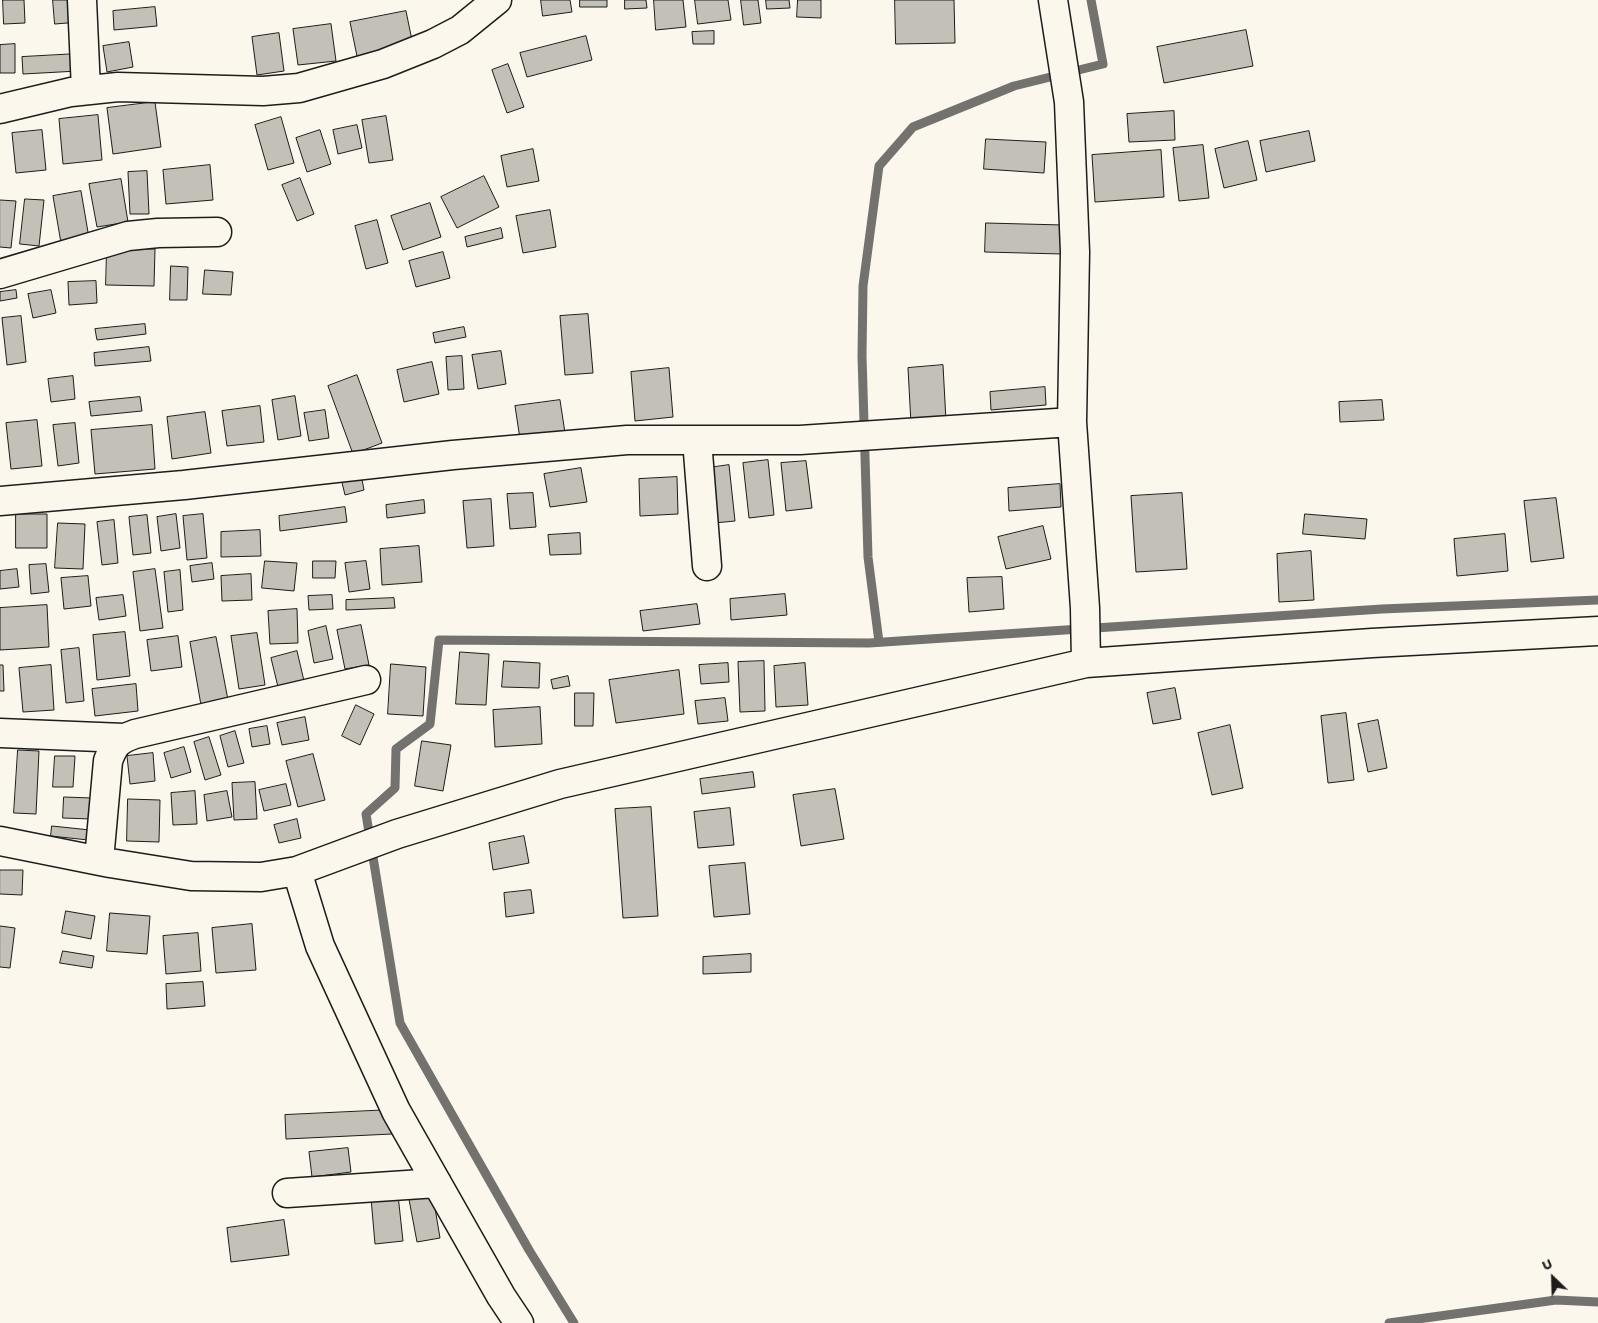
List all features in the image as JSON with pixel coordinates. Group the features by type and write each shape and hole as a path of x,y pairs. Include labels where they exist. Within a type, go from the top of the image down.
{"street":[{"path":"82,0 86,90"},
{"path":"0,109 86,90 118,87 263,91 299,88 383,64 433,44 460,30 496,0"},
{"path":"1053,0 1068,102 1070,130 1075,252 1072,422 1085,608 1086,663"},
{"path":"0,274 128,236 158,233 217,232"},
{"path":"0,501 184,485 454,455 628,440 800,440 1072,422"},
{"path":"697,440 707,566"},
{"path":"0,842 191,876 261,877 297,871 397,834 560,784 1086,663 1362,644 1598,631"},
{"path":"99,860 108,761 113,746 124,738 366,680"},
{"path":"0,733 124,738"},
{"path":"297,871 320,946 396,1110 436,1183 519,1323"},
{"path":"287,1193 436,1183"}],"building":[{"path":"3,0 24,0 25,23 4,24"},
{"path":"53,0 77,0 79,22 55,24"},
{"path":"541,0 570,0 572,12 543,16"},
{"path":"580,0 607,0 607,7 580,7"},
{"path":"625,0 646,0 647,8 625,9"},
{"path":"654,0 683,0 686,27 656,30"},
{"path":"695,0 728,0 731,20 698,24"},
{"path":"741,0 758,0 761,23 744,25"},
{"path":"766,0 789,0 790,8 767,9"},
{"path":"798,0 821,0 821,18 797,17"},
{"path":"895,0 954,0 955,43 896,44"},
{"path":"155,7 157,26 114,30 113,11"},
{"path":"406,11 414,50 358,61 350,22"},
{"path":"331,24 336,61 298,65 293,29"},
{"path":"1246,30 1253,66 1164,83 1157,47"},
{"path":"714,31 714,44 693,44 692,32"},
{"path":"279,33 284,71 257,75 252,37"},
{"path":"586,36 592,60 527,77 520,53"},
{"path":"129,42 133,67 107,72 103,46"},
{"path":"15,44 15,73 0,73 0,45"},
{"path":"77,54 78,71 23,74 22,57"},
{"path":"508,64 524,107 507,113 492,70"},
{"path":"155,102 161,147 113,154 107,108"},
{"path":"1174,111 1175,140 1129,142 1127,114"},
{"path":"98,115 102,160 63,164 59,119"},
{"path":"386,116 393,160 369,163 362,120"},
{"path":"281,117 294,163 268,170 255,125"},
{"path":"357,125 362,148 338,154 333,130"},
{"path":"42,130 46,170 16,173 12,133"},
{"path":"320,130 331,164 307,172 296,138"},
{"path":"1309,131 1315,161 1266,172 1260,141"},
{"path":"986,139 1046,142 1044,173 984,169"},
{"path":"1248,141 1257,180 1224,188 1215,149"},
{"path":"1203,145 1209,198 1179,201 1173,148"},
{"path":"533,149 539,181 507,187 501,156"},
{"path":"1161,150 1164,197 1095,202 1092,155"},
{"path":"210,165 213,200 166,204 163,170"},
{"path":"147,171 149,214 130,214 128,172"},
{"path":"484,176 499,207 457,228 441,197"},
{"path":"300,178 314,214 297,221 282,185"},
{"path":"121,179 128,222 97,227 89,184"},
{"path":"81,191 89,238 61,243 53,196"},
{"path":"25,199 44,200 39,246 20,244"},
{"path":"0,200 16,201 11,248 0,247"},
{"path":"430,203 441,237 403,250 391,216"},
{"path":"550,210 556,247 523,253 516,216"},
{"path":"377,220 388,263 366,269 355,226"},
{"path":"986,223 1063,225 1062,254 985,252"},
{"path":"501,228 503,238 467,247 465,237"},
{"path":"107,248 155,249 154,286 106,285"},
{"path":"443,252 450,278 416,287 409,261"},
{"path":"171,266 188,267 187,300 170,300"},
{"path":"205,270 233,272 231,295 203,294"},
{"path":"96,281 97,303 69,305 68,282"},
{"path":"16,290 17,298 0,301 0,292"},
{"path":"51,290 56,313 33,318 28,294"},
{"path":"588,314 593,373 565,375 560,316"},
{"path":"21,316 26,362 7,365 2,318"},
{"path":"145,324 146,334 97,340 95,329"},
{"path":"464,327 466,337 435,343 433,333"},
{"path":"149,347 151,361 95,366 94,353"},
{"path":"501,351 506,384 478,389 472,355"},
{"path":"462,356 464,389 448,390 446,357"},
{"path":"432,362 439,394 404,402 397,370"},
{"path":"943,365 946,421 911,424 908,368"},
{"path":"669,368 673,417 635,421 631,372"},
{"path":"357,375 382,443 353,454 328,386"},
{"path":"73,376 75,399 51,402 48,379"},
{"path":"1045,387 1046,405 991,410 990,392"},
{"path":"295,396 301,436 278,440 272,400"},
{"path":"140,397 142,411 91,416 89,402"},
{"path":"560,400 565,433 520,439 515,406"},
{"path":"1382,400 1384,420 1340,422 1339,402"},
{"path":"260,406 264,442 227,446 222,411"},
{"path":"325,410 329,438 309,441 304,413"},
{"path":"205,412 211,453 172,459 167,417"},
{"path":"37,420 42,466 11,469 6,423"},
{"path":"75,423 79,463 58,466 53,425"},
{"path":"152,425 155,469 95,474 91,430"},
{"path":"768,460 774,515 749,518 743,463"},
{"path":"806,461 812,508 786,511 781,463"},
{"path":"729,465 735,521 714,523 708,468"},
{"path":"581,468 587,502 550,507 544,474"},
{"path":"360,469 364,490 345,495 340,474"},
{"path":"677,477 678,514 640,516 639,479"},
{"path":"1060,484 1061,507 1009,511 1008,488"},
{"path":"533,493 536,527 510,529 507,494"},
{"path":"1182,493 1187,569 1136,572 1131,496"},
{"path":"1556,498 1564,558 1531,562 1524,501"},
{"path":"491,499 494,546 467,548 463,501"},
{"path":"424,500 425,513 387,518 386,505"},
{"path":"345,507 347,522 280,531 279,516"},
{"path":"16,514 47,514 47,548 16,548"},
{"path":"176,514 180,548 161,551 157,517"},
{"path":"203,514 207,558 187,560 183,516"},
{"path":"1305,514 1367,519 1365,539 1303,534"},
{"path":"147,515 151,553 133,555 129,517"},
{"path":"114,520 118,563 102,565 97,522"},
{"path":"58,523 85,524 83,569 55,568"},
{"path":"1043,526 1051,559 1006,569 998,537"},
{"path":"260,530 261,556 221,557 221,532"},
{"path":"580,533 581,554 550,555 548,535"},
{"path":"1505,534 1508,571 1457,576 1454,539"},
{"path":"419,546 422,582 382,585 380,549"},
{"path":"1311,551 1314,600 1279,602 1277,554"},
{"path":"265,561 297,563 294,591 262,588"},
{"path":"313,561 336,561 335,578 313,578"},
{"path":"366,561 370,589 349,592 345,563"},
{"path":"212,563 214,579 192,582 190,566"},
{"path":"46,564 49,592 31,594 29,565"},
{"path":"17,569 19,587 0,589 0,571"},
{"path":"155,569 163,628 140,631 133,572"},
{"path":"180,570 183,610 168,612 164,572"},
{"path":"251,574 252,600 222,601 221,576"},
{"path":"88,576 91,606 64,609 61,578"},
{"path":"1002,577 1004,609 969,612 967,578"},
{"path":"785,594 787,615 731,620 730,599"},
{"path":"123,595 126,616 99,620 96,598"},
{"path":"332,595 333,609 309,610 308,596"},
{"path":"394,598 395,608 346,610 346,600"},
{"path":"697,604 700,624 643,631 640,611"},
{"path":"47,605 49,647 0,650 0,608"},
{"path":"297,609 298,643 270,644 268,611"},
{"path":"361,625 369,665 345,669 337,630"},
{"path":"326,626 333,659 314,663 308,631"},
{"path":"125,632 130,676 97,680 93,635"},
{"path":"257,633 265,685 239,689 231,636"},
{"path":"178,636 182,667 151,671 147,640"},
{"path":"216,637 228,700 201,705 190,642"},
{"path":"79,648 84,701 66,703 61,650"},
{"path":"297,651 304,681 278,687 271,658"},
{"path":"460,652 489,654 486,705 456,704"},
{"path":"504,661 540,663 539,688 502,687"},
{"path":"764,661 765,711 740,712 738,662"},
{"path":"728,663 729,682 701,684 699,665"},
{"path":"805,663 808,705 776,707 774,666"},
{"path":"391,664 426,667 423,716 388,714"},
{"path":"0,665 3,665 4,691 0,691"},
{"path":"51,665 54,710 23,712 19,668"},
{"path":"679,670 684,714 616,723 609,680"},
{"path":"568,676 570,686 553,689 551,680"},
{"path":"136,684 138,711 95,716 92,689"},
{"path":"1175,688 1181,719 1153,724 1147,693"},
{"path":"575,693 594,693 593,726 575,726"},
{"path":"725,698 728,721 698,724 695,701"},
{"path":"356,705 374,714 360,745 342,736"},
{"path":"540,707 542,744 495,747 493,710"},
{"path":"1346,713 1354,780 1328,783 1321,716"},
{"path":"305,717 309,740 282,745 277,723"},
{"path":"1378,720 1387,768 1368,772 1358,724"},
{"path":"1230,725 1243,788 1212,795 1198,733"},
{"path":"267,726 270,744 252,747 249,729"},
{"path":"235,731 244,763 228,767 220,736"},
{"path":"209,737 221,775 205,780 194,742"},
{"path":"422,741 451,745 443,791 415,786"},
{"path":"184,747 191,772 171,778 164,753"},
{"path":"18,750 39,751 36,814 14,813"},
{"path":"153,753 155,781 130,784 127,756"},
{"path":"313,754 325,800 298,807 286,761"},
{"path":"55,756 75,756 73,787 53,787"},
{"path":"753,772 755,787 702,794 700,779"},
{"path":"255,782 257,819 234,820 232,783"},
{"path":"286,784 291,805 264,811 259,790"},
{"path":"835,789 844,839 801,846 793,795"},
{"path":"195,791 197,824 173,825 171,793"},
{"path":"227,791 232,817 207,821 204,795"},
{"path":"64,797 92,798 91,819 63,818"},
{"path":"128,799 160,800 159,842 127,841"},
{"path":"651,807 658,916 623,918 615,809"},
{"path":"730,808 734,845 698,848 694,812"},
{"path":"297,819 301,838 279,843 274,825"},
{"path":"52,826 90,830 88,840 51,836"},
{"path":"524,836 529,863 493,870 489,843"},
{"path":"745,863 750,914 714,917 709,866"},
{"path":"0,870 23,870 22,895 0,894"},
{"path":"531,890 534,913 506,917 504,893"},
{"path":"66,911 95,916 91,939 62,933"},
{"path":"110,913 150,916 147,954 107,951"},
{"path":"252,924 256,970 216,973 212,928"},
{"path":"0,926 15,928 10,968 0,967"},
{"path":"198,933 201,971 166,974 163,936"},
{"path":"63,951 94,956 92,968 60,963"},
{"path":"751,954 751,972 703,974 703,957"},
{"path":"203,982 205,1006 167,1009 166,984"},
{"path":"391,1110 392,1134 286,1139 285,1115"},
{"path":"348,1148 351,1172 312,1177 309,1152"},
{"path":"432,1190 440,1238 417,1242 408,1194"},
{"path":"398,1195 403,1241 375,1244 371,1198"},
{"path":"284,1220 289,1255 231,1262 227,1228"}],"waterway":[{"path":"879,642 868,557 862,356 863,286 879,166 913,127 1014,86 1103,64 1091,0"},
{"path":"574,1323 529,1250 400,1023 366,814 395,788 396,749 430,724 439,640 869,643 1382,609 1598,600"},
{"path":"1389,1323 1556,1300 1598,1302"}]}
